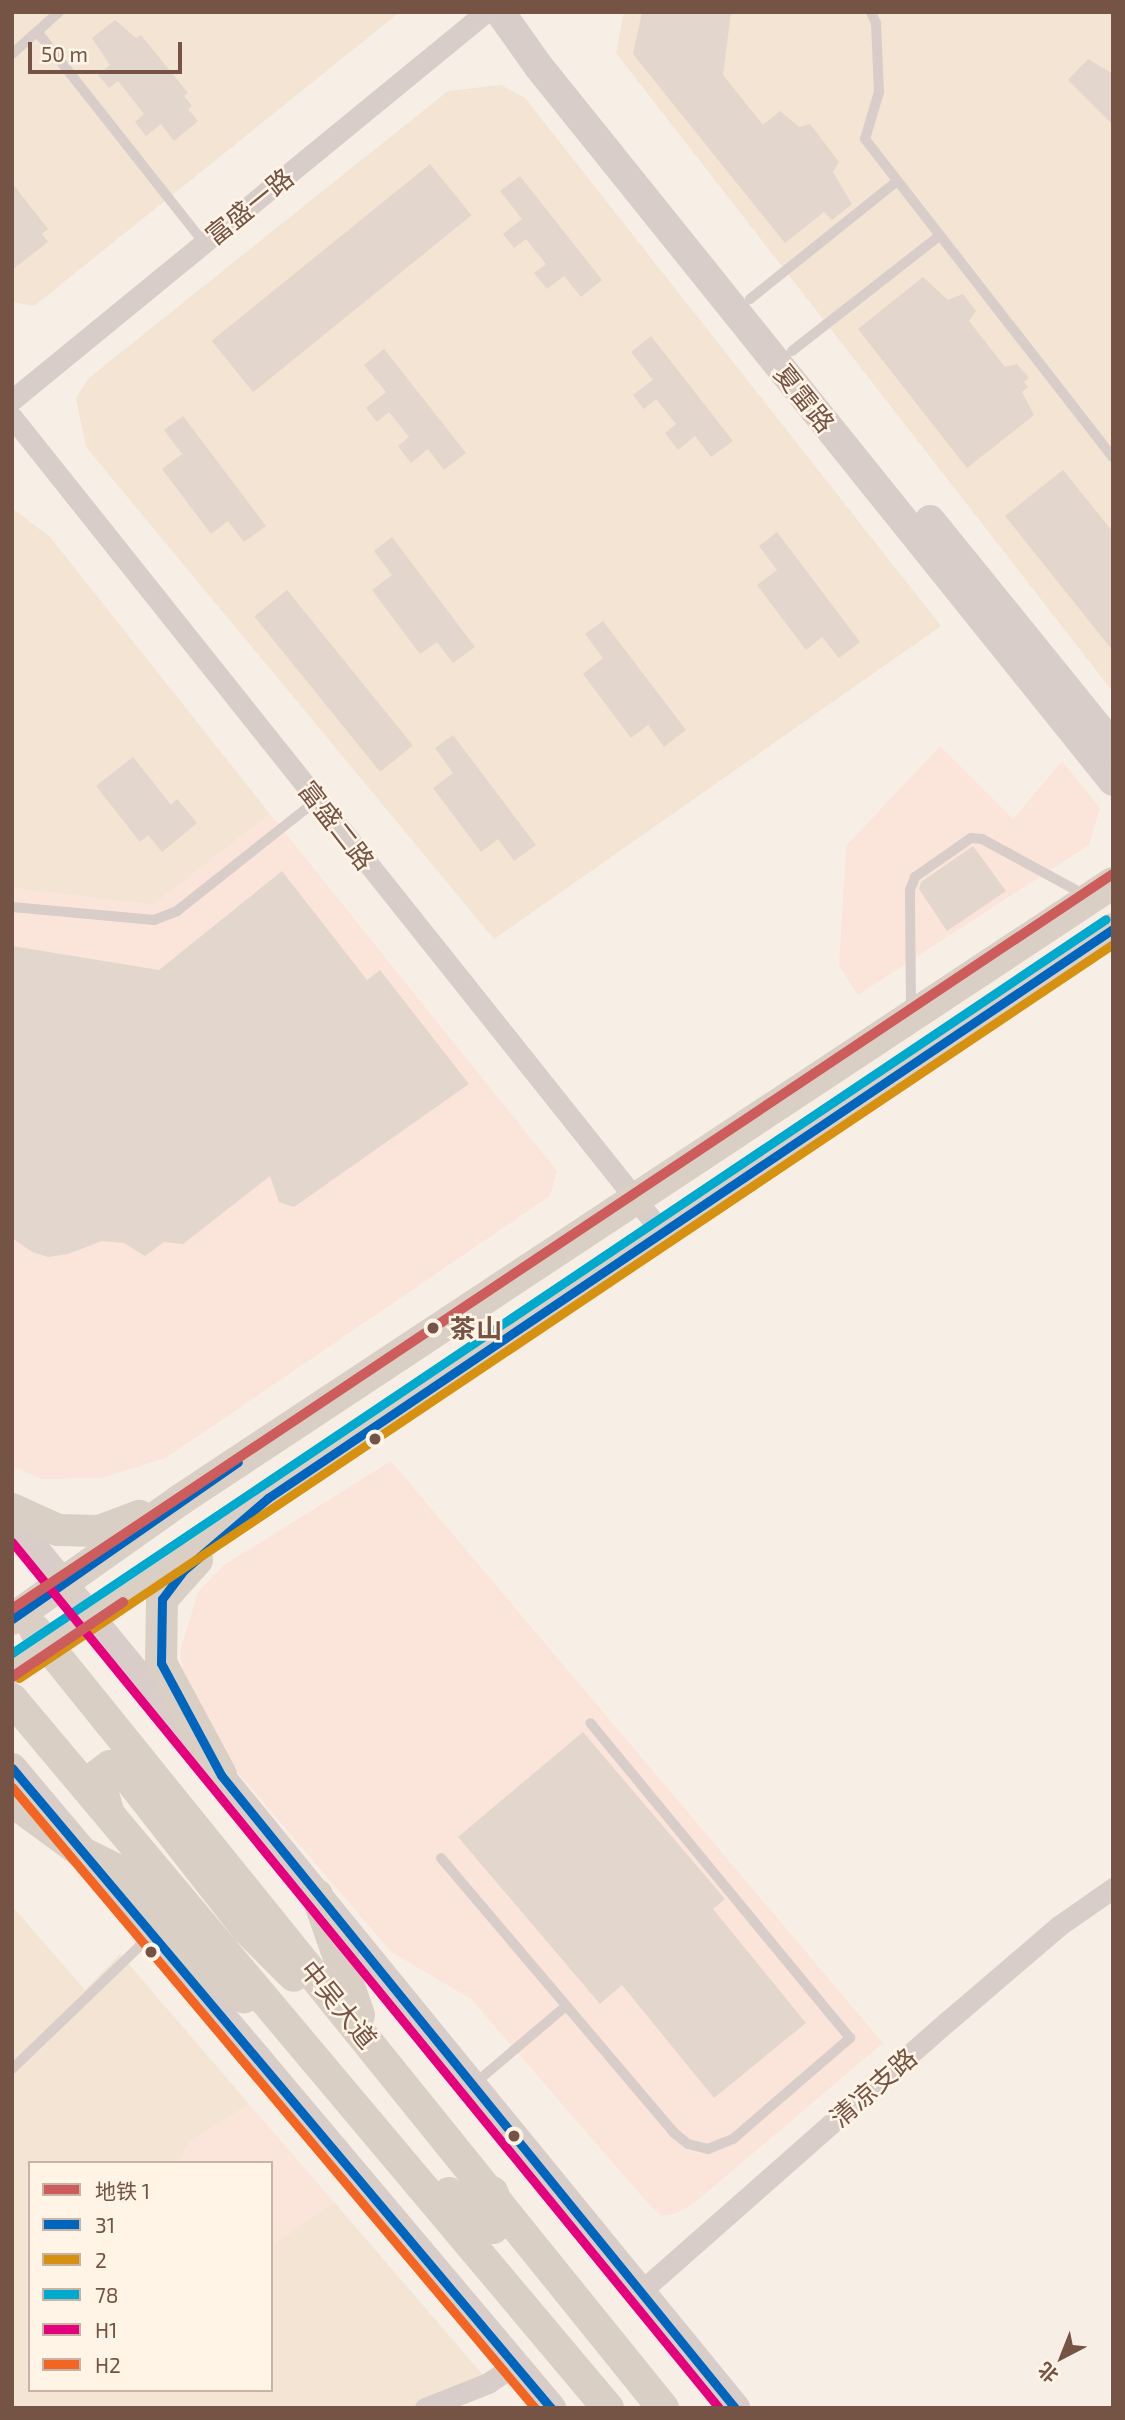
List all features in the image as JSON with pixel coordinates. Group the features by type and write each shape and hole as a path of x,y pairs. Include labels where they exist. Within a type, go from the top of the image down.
{"main road":[{"name":"夏雷路","path":"500,12 539,67 1113,781"},
{"name":"夏雷路","path":"517,12 1113,746"},
{"path":"15,1611 62,1583 180,1500 633,1198 1101,891"},
{"path":"12,1668 1113,929"},
{"path":"220,1775 161,1663 162,1599 184,1570 268,1498"},
{"path":"12,1509 58,1530 99,1531 180,1500"},
{"path":"13,1523 735,2408"},
{"name":"中吴大道","path":"15,1611 47,1645 491,2189 663,2408"},
{"name":"中吴大道","path":"12,1699 608,2408"},
{"path":"109,1816 98,1774 110,1766 127,1776 247,1929 411,2094"},
{"path":"12,1768 551,2408"},
{"path":"12,1801 83,1853 131,1877 208,1969 302,2044"},
{"path":"317,1895 366,2036"},
{"path":"231,1960 345,2070 469,2217 493,2228 503,2220 491,2189"},
{"path":"556,2346 551,2322 559,2315 581,2330 643,2408"}],"street":[{"name":"富盛一路","path":"12,400 486,12"},
{"name":"富盛二路","path":"12,417 662,1232"},
{"name":"清凉支路","path":"639,2293 1060,1925 1113,1888"},
{"path":"425,2408 488,2383 516,2365"}],"lane":[{"path":"12,54 39,34 59,12"},
{"path":"871,12 876,23 879,92 864,139 895,183 1113,457"},
{"path":"39,34 204,243"},
{"path":"750,299 895,183"},
{"path":"792,351 938,237"},
{"path":"12,907 154,920 177,911 317,800"},
{"path":"911,1016 910,890 915,877 971,838 982,839 1101,891"},
{"path":"441,1858 673,2132 688,2144 708,2149 733,2139 850,2038 590,1723"},
{"path":"12,2069 152,1934"},
{"path":"472,2086 566,2006"}],"shaded area":[{"path":"12,12 400,12 34,306 12,302"},
{"path":"624,12 1113,12 1113,692 616,53"},
{"path":"501,85 525,98 941,626 494,939 86,447 76,398 89,378 448,91"},
{"path":"12,508 50,537 270,814 153,905 12,888"},
{"path":"940,746 1013,819 1062,761 1100,808 1089,845 858,995 839,966 846,846"},
{"path":"270,814 557,1171 550,1196 166,1458 102,1478 42,1479 12,1467 12,888 153,905"},
{"path":"391,1461 883,2043 692,2205 674,2214 661,2216 645,2200 471,1999 391,1952 233,1767 186,1692 180,1651 198,1592 224,1565"},
{"path":"12,1906 85,1990 120,1954 249,2104 189,2143 180,2161 28,2161 28,2392 273,2392 273,2245 334,2202 496,2390 455,2408 12,2408"},
{"path":"249,2104 334,2202 273,2245 273,2161 180,2161 189,2143"}],"building":[{"path":"642,12 731,12 723,75 763,125 780,111 799,127 810,124 839,162 833,172 852,204 832,220 824,212 785,243 633,54"},
{"path":"115,20 136,38 141,35 188,93 184,96 192,106 188,109 198,121 174,141 161,124 146,136 135,122 144,114 118,81 109,88 98,75 110,65 92,38"},
{"path":"1088,59 1113,74 1113,125 1068,80"},
{"path":"430,164 472,215 253,392 212,341"},
{"path":"520,176 602,280 581,297 564,276 547,289 534,273 546,264 526,239 514,248 503,234 522,219 500,191"},
{"path":"12,183 48,229 42,234 48,242 12,270"},
{"path":"923,277 948,300 963,294 976,311 969,321 1005,367 1017,364 1029,378 1024,382 1028,387 1022,392 1034,415 967,468 858,329"},
{"path":"651,336 733,441 711,457 695,436 678,450 665,433 676,424 656,399 644,409 633,395 653,380 631,352"},
{"path":"384,349 466,453 444,470 428,449 411,463 398,446 409,437 389,412 377,422 366,408 386,392 364,365"},
{"path":"183,416 266,526 244,542 228,521 211,534 162,469 182,454 164,430"},
{"path":"1063,470 1113,532 1113,651 1005,516"},
{"path":"777,532 860,642 839,658 822,637 806,650 757,585 777,570 759,546"},
{"path":"392,537 475,647 453,663 437,642 420,654 372,590 392,575 374,551"},
{"path":"287,590 413,745 380,772 254,616"},
{"path":"603,621 686,730 664,747 648,725 631,738 583,674 603,658 585,634"},
{"path":"453,735 536,845 514,861 498,839 481,852 433,788 453,773 435,748"},
{"path":"133,757 171,805 177,799 197,823 162,852 148,835 140,842 96,786"},
{"path":"973,846 1006,891 947,931 919,889 921,882"},
{"path":"282,871 367,980 380,970 469,1084 294,1207 279,1202 270,1176 183,1244 164,1242 145,1256 124,1243 102,1241 68,1254 48,1257 32,1252 12,1238 12,946 159,970"},
{"path":"583,1732 725,1899 713,1909 806,2023 714,2098 622,1985 600,2004 458,1837"}],"metro line":[{"name":"1","path":"12,1609 1113,874"},
{"name":"1","path":"12,1677 123,1602"}],"transit line":[{"name":"78","path":"12,1653 1106,919"},
{"name":"31","path":"735,2408 221,1775 161,1663 162,1599 184,1570 268,1498 1113,929"},
{"name":"2","path":"19,1678 1113,944"},
{"name":"31","path":"12,1619 238,1462"},
{"name":"H1","path":"12,1542 719,2408"},
{"name":"31","path":"12,1768 551,2408"},
{"name":"H2","path":"12,1787 535,2408"}],"place":[{"name":"茶山","path":"433,1328"}]}
